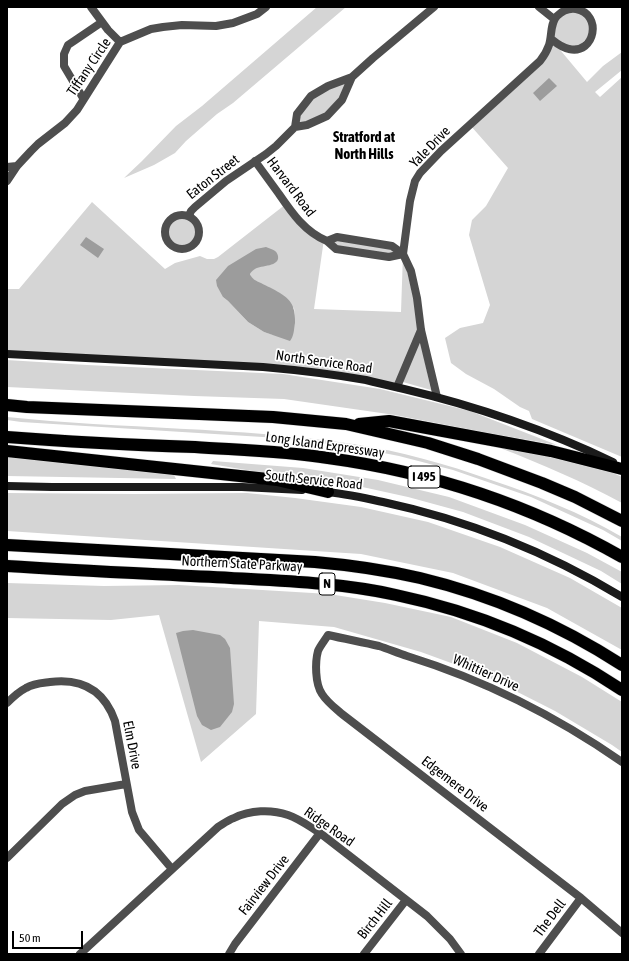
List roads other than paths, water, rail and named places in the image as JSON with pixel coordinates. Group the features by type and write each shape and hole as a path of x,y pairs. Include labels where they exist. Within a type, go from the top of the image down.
{"highway":[{"name":"Long Island Expressway","path":"7,405 273,417 346,424 428,443 478,459 569,495 622,521"},
{"path":"346,424 389,421 551,451 622,468"},
{"name":"Long Island Expressway","path":"7,437 68,442 275,452 328,457 362,463 430,478 506,503 528,511 591,540 622,557"},
{"path":"7,451 277,480 328,492"},
{"name":"Northern State Parkway","path":"7,545 315,562 350,565 385,571 454,587 510,607 567,633 622,665"},
{"name":"Northern State Parkway","path":"7,566 315,583 362,588 431,603 465,613 513,631 576,662 622,690"}],"main road":[{"name":"North Service Road","path":"7,354 263,367 332,375 367,381 437,396 534,428 580,447 622,468"},
{"name":"South Service Road","path":"7,486 242,487 328,492 368,499 412,509 489,533 557,562 590,578 622,597"}],"street":[{"path":"91,7 108,30 120,42"},
{"name":"Tiffany Circle","path":"7,181 17,166 38,144 65,123 77,110 120,42 152,29 163,27 182,25 216,26 233,23 257,14 266,7"},
{"path":"255,161 272,150 294,127 297,114 311,96 328,86 352,77 434,7"},
{"path":"539,7 554,19 564,10 578,9 588,15 593,25 592,37 583,47 570,50 564,48 551,39"},
{"name":"Yale Drive","path":"403,254 410,201 415,181 420,173 441,151 540,61 549,47 554,19"},
{"path":"84,98 64,66 64,54 68,45 102,22"},
{"path":"294,127 307,125 327,116 342,100 352,77"},
{"name":"Harvard Road","path":"255,161 295,217 305,227 320,238 327,241 336,249 388,257 403,254"},
{"name":"Eaton Street","path":"189,216 195,207 226,181 255,161"},
{"path":"7,166 17,166"},
{"name":"Eaton Street","path":"184,214 189,216 194,219 199,230 196,241 192,246 187,248 176,248 167,241 164,235 166,224 174,216 184,214"},
{"path":"327,241 337,237 392,246 403,254 411,271 418,298 421,330 437,396"},
{"path":"397,388 421,330"},
{"name":"Whittier Drive","path":"328,635 379,646 476,680 536,709 587,739 622,762"},
{"name":"Edgemere Drive","path":"328,635 318,651 316,671 318,686 326,699 342,714 581,898 622,933"},
{"name":"Elm Drive","path":"7,703 26,688 38,683 62,680 75,682 91,688 101,696 112,712 132,812 138,830 172,869"},
{"path":"7,858 62,804 75,795 126,784"},
{"name":"Ridge Road","path":"80,954 218,827 234,817 258,811 270,811 287,814 302,821 320,833 427,916 450,939 461,954"},
{"name":"Fairview Drive","path":"229,954 235,944 320,833"},
{"name":"The Dell","path":"539,954 581,898"},
{"name":"Birch Hill","path":"364,954 406,900"}],"district":[{"name":"Stratford at North Hills","path":"364,146"}]}
